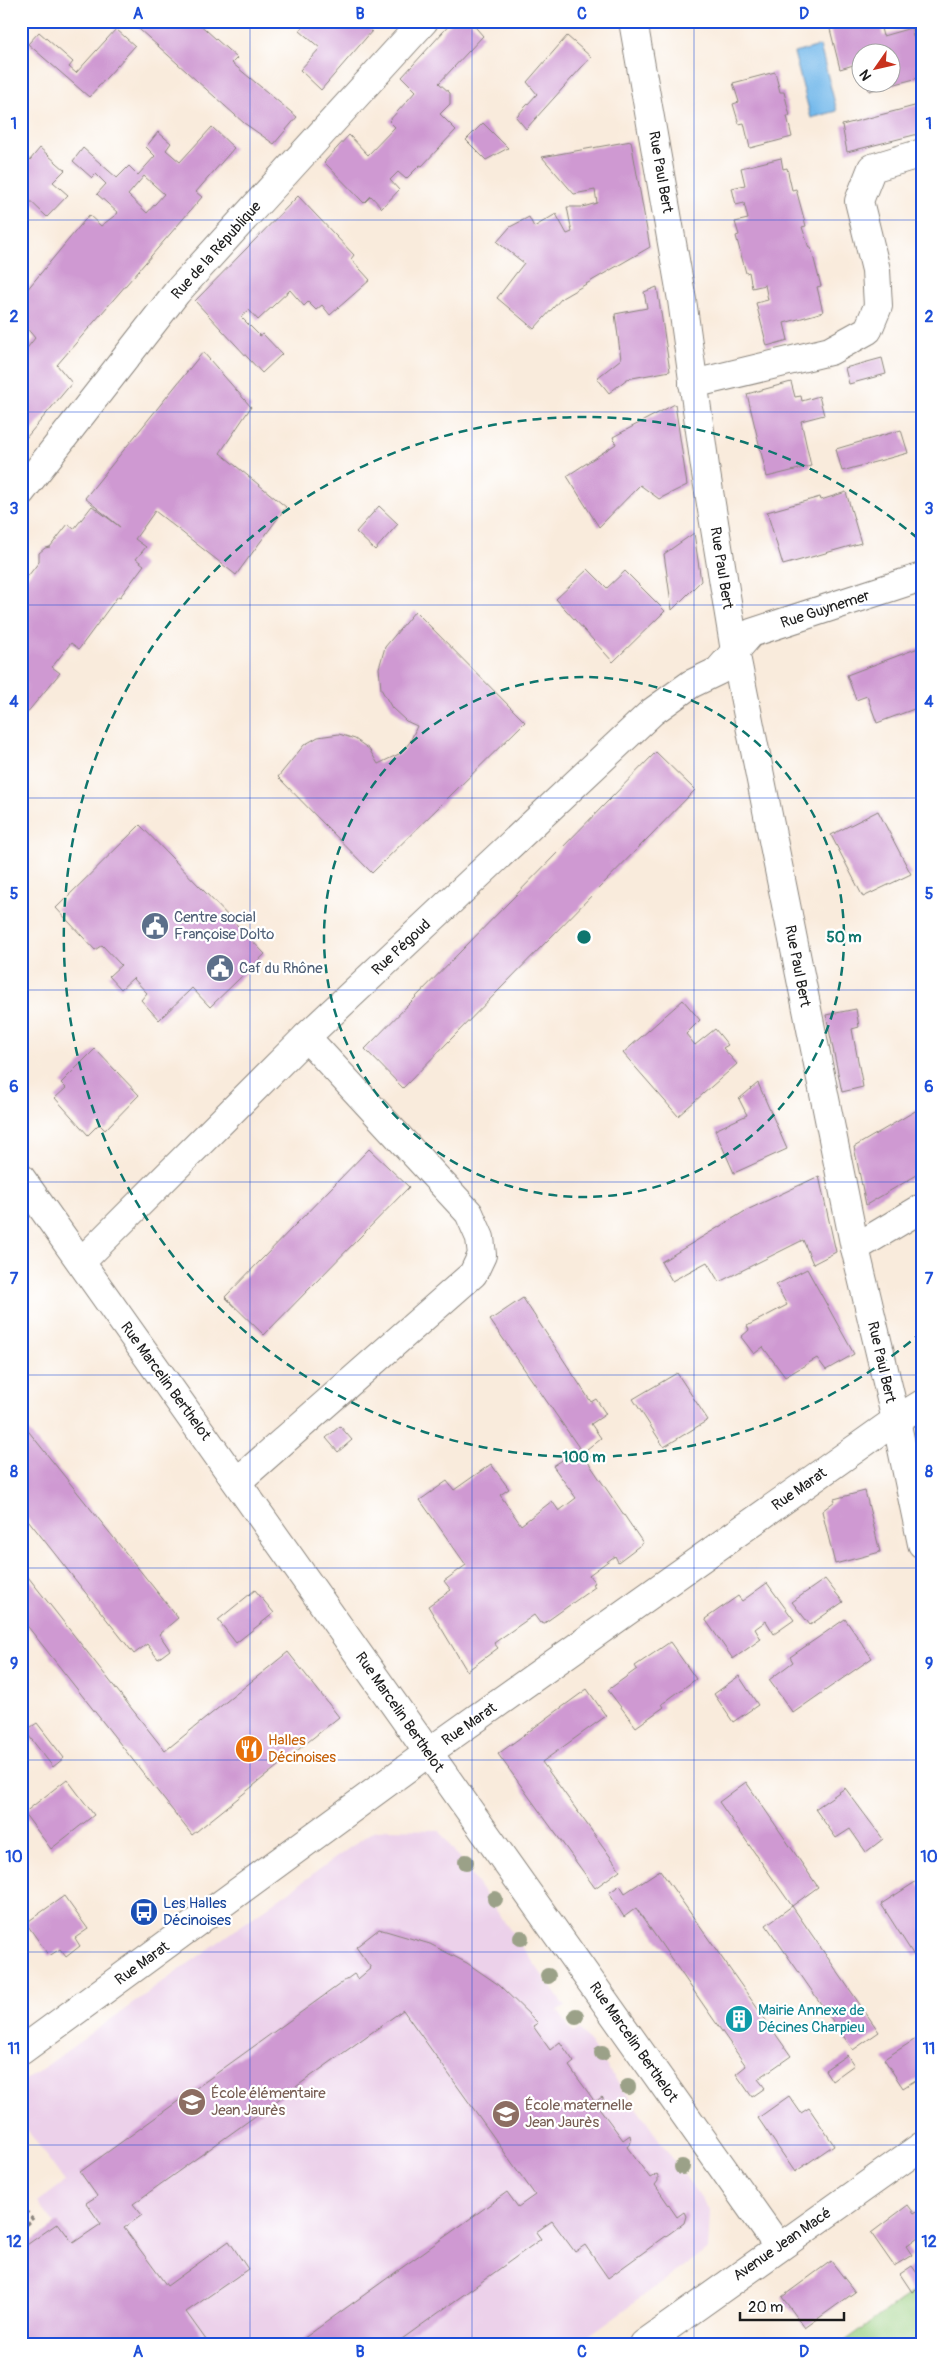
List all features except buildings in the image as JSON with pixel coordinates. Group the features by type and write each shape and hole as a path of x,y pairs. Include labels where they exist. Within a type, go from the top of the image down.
{"street":[{"name":"Rue de la République","path":"21,492 177,292 424,21"},
{"name":"Rue Paul Bert","path":"633,21 682,300 693,384 735,651 855,1248 896,1420 922,1544"},
{"path":"693,384 830,351 868,330 878,306 876,270 859,201 872,168 922,153"},
{"name":"Rue Guynemer","path":"735,651 751,633 922,577"},
{"name":"Rue Pégoud","path":"81,1262 306,1037 621,739 652,712 691,684 718,671 735,651"},
{"path":"238,1481 473,1274 482,1255 480,1238 469,1214 306,1037"},
{"name":"Rue Marcelin Berthelot","path":"21,1178 238,1481 778,2246"},
{"path":"855,1248 922,1208"},
{"name":"Rue Marat","path":"21,2051 428,1752 896,1420 922,1404"},
{"name":"Avenue Jean Macé","path":"644,2344 778,2246 922,2146"}],"path":[{"path":"21,2204 33,2220 21,2229"}],"shaded area":[{"name":"École élémentaire Jean Jaurès","path":"386,1829 439,1830 565,2007 558,2011 573,2033 580,2029 710,2211 708,2249 577,2344 146,2344 58,2223 55,2225 38,2202 65,2182 21,2121 21,2084 373,1831"}],"green space":[{"path":"922,2285 922,2344 841,2344 912,2292"}],"water":[{"path":"820,46 837,111 811,118 794,53"}],"place":[{"name":"Centre social Françoise Dolto","path":"155,926"},
{"name":"Caf du Rhône","path":"220,968"},
{"name":"Halles Décinoises","path":"249,1749"},
{"name":"Les Halles Décinoises","path":"144,1912"},
{"name":"Mairie Annexe de Décines Charpieu","path":"739,2019"},
{"name":"École élémentaire Jean Jaurès","path":"192,2102"},
{"name":"École maternelle Jean Jaurès","path":"506,2114"}]}
